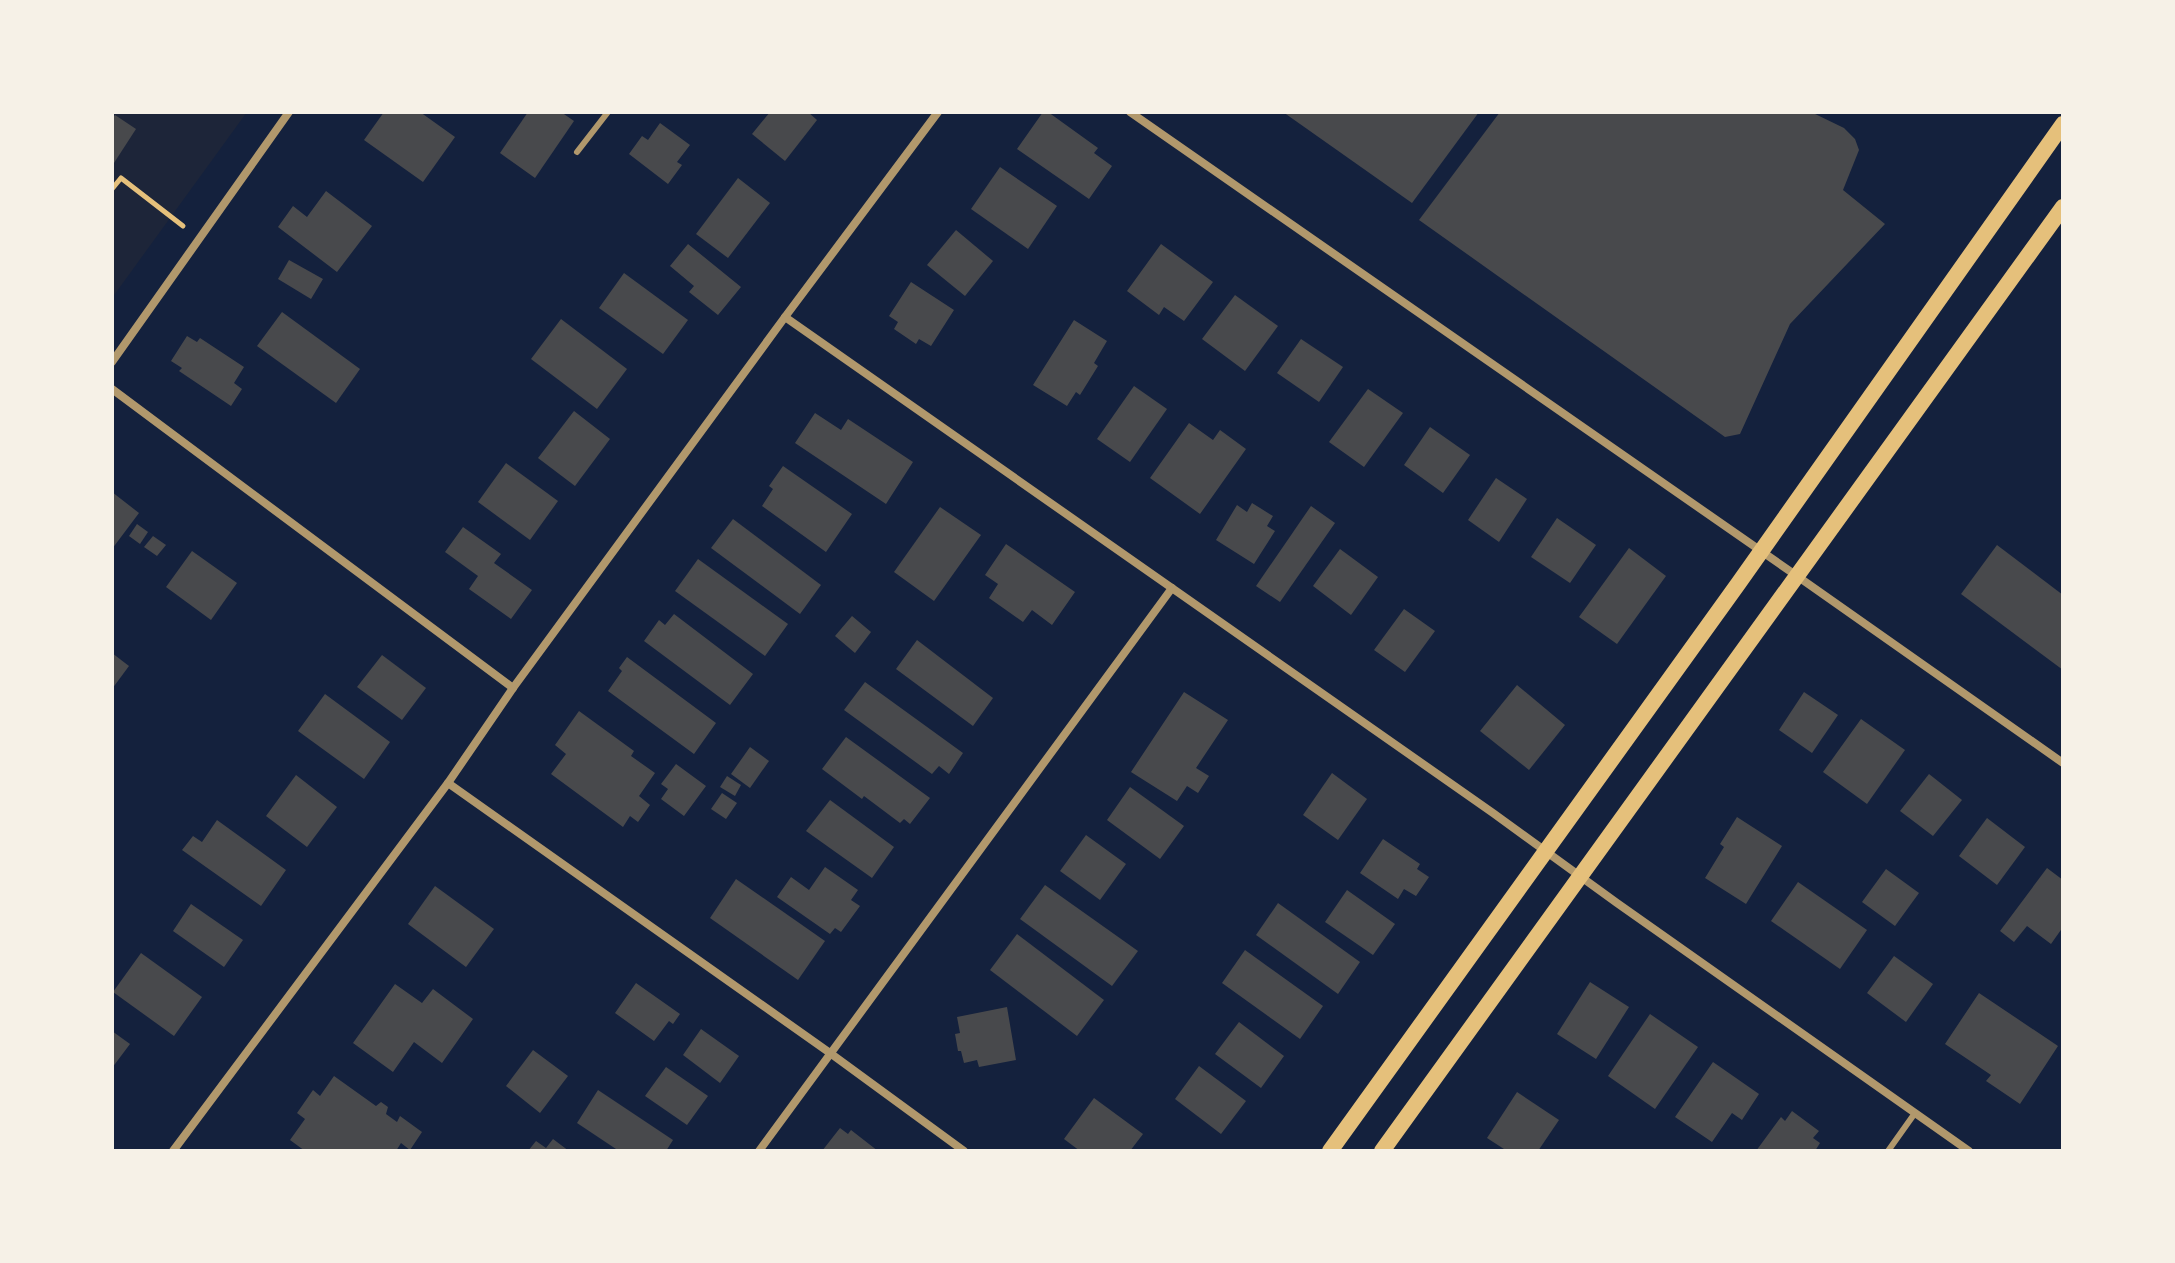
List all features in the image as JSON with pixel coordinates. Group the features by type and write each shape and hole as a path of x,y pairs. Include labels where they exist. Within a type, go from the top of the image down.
{"main road":[{"path":"1330,1151 2063,124"},
{"path":"1382,1151 2063,207"}],"street":[{"path":"112,362 289,112"},
{"path":"173,1151 448,783 513,688 938,112"},
{"path":"1130,112 2063,763"},
{"path":"785,317 1969,1151"},
{"path":"112,389 513,688"},
{"path":"759,1151 1172,588"},
{"path":"448,783 964,1151"}],"lane":[{"path":"577,152 608,112"},
{"path":"1888,1151 1915,1113"}],"path":[{"path":"112,189 121,178 199,238"}],"shaded area":[{"path":"112,112 247,112 112,298"}],"building":[{"path":"384,112 420,112 455,137 423,182 364,140"},
{"path":"528,112 561,112 574,121 535,178 500,153"},
{"path":"770,112 808,112 817,120 785,161 752,134"},
{"path":"1043,112 1048,112 1098,148 1094,153 1112,166 1089,199 1017,149"},
{"path":"1283,112 1479,112 1412,203"},
{"path":"1500,112 1811,112 1844,128 1855,139 1859,150 1843,190 1885,224 1790,324 1740,434 1725,437 1419,220"},
{"path":"115,115 136,129 112,166 112,119"},
{"path":"660,123 690,145 677,162 682,165 668,184 629,154 642,136 648,140"},
{"path":"1000,167 1057,206 1028,249 971,209"},
{"path":"738,178 770,203 728,258 696,234"},
{"path":"326,191 372,226 337,272 278,227 293,206 307,217"},
{"path":"956,230 993,261 965,296 927,265"},
{"path":"688,244 741,287 718,315 689,292 694,286 670,266"},
{"path":"1161,244 1213,282 1184,321 1164,307 1159,315 1127,291"},
{"path":"289,260 323,279 311,299 278,279"},
{"path":"624,273 688,320 663,354 599,308"},
{"path":"911,282 954,310 931,346 919,339 916,344 894,329 898,322 889,316"},
{"path":"1235,295 1278,326 1245,371 1202,339"},
{"path":"282,312 360,369 336,403 257,346"},
{"path":"561,319 627,369 597,409 531,359"},
{"path":"1074,320 1107,341 1094,363 1098,366 1080,395 1076,392 1067,406 1033,385"},
{"path":"187,336 197,342 200,338 244,367 234,383 242,389 231,406 179,371 182,368 171,361"},
{"path":"1301,339 1343,367 1319,402 1277,373"},
{"path":"1134,386 1167,409 1130,462 1097,439"},
{"path":"1368,389 1403,413 1364,467 1329,442"},
{"path":"574,411 610,439 575,486 538,458"},
{"path":"815,413 841,430 848,419 913,462 886,504 795,443"},
{"path":"1189,423 1213,440 1220,430 1246,449 1200,514 1150,478"},
{"path":"1430,427 1470,455 1443,493 1404,465"},
{"path":"506,463 558,501 530,540 478,502"},
{"path":"783,466 852,514 826,552 762,506 773,489 769,486"},
{"path":"1496,478 1527,499 1499,542 1468,520"},
{"path":"112,492 139,513 112,549"},
{"path":"1252,503 1273,516 1267,526 1275,531 1254,564 1216,540 1237,505 1247,512"},
{"path":"1311,506 1335,523 1280,602 1256,586"},
{"path":"940,507 981,535 934,601 894,572"},
{"path":"1557,518 1596,545 1570,583 1531,557"},
{"path":"733,519 821,585 800,614 711,548"},
{"path":"137,524 148,532 140,544 129,536"},
{"path":"463,527 501,554 494,563 532,590 511,619 469,589 478,576 445,552"},
{"path":"153,536 166,545 157,556 144,547"},
{"path":"1006,544 1075,592 1052,625 1032,610 1023,622 989,598 998,584 985,575"},
{"path":"1997,545 2063,595 2063,670 1961,594"},
{"path":"1629,548 1666,576 1617,644 1579,617"},
{"path":"1340,549 1378,577 1351,615 1313,586"},
{"path":"192,551 237,583 211,620 166,587"},
{"path":"698,559 788,624 765,656 675,591"},
{"path":"1404,609 1435,631 1405,672 1374,650"},
{"path":"674,614 753,674 730,705 644,641 659,620 665,625"},
{"path":"852,616 871,632 855,653 835,636"},
{"path":"917,640 993,698 973,726 896,669"},
{"path":"112,653 129,666 112,689"},
{"path":"382,655 426,688 402,720 357,687"},
{"path":"627,657 716,723 694,754 608,691 622,671 619,668"},
{"path":"865,682 963,753 949,774 939,766 932,774 844,710"},
{"path":"1517,685 1565,725 1529,770 1480,731"},
{"path":"1184,692 1228,720 1196,768 1209,776 1198,793 1187,786 1177,801 1131,772"},
{"path":"1804,692 1838,715 1812,753 1779,730"},
{"path":"325,694 390,742 364,779 298,731"},
{"path":"579,711 634,751 631,756 655,773 639,796 650,805 638,822 630,816 623,827 551,774 566,754 555,745"},
{"path":"1861,719 1905,750 1867,804 1823,772"},
{"path":"846,737 930,798 910,824 904,819 900,823 822,769"},
{"path":"750,747 769,761 750,788 731,774"},
{"path":"676,764 706,786 684,816 661,799 668,789 661,784"},
{"path":"1332,773 1367,799 1338,840 1303,815"},
{"path":"1929,774 1962,800 1933,836 1900,811"},
{"path":"296,775 337,807 307,847 266,816"},
{"path":"727,776 741,785 735,796 720,787"},
{"path":"1130,787 1184,826 1160,859 1107,820"},
{"path":"722,793 737,803 726,819 711,809"},
{"path":"830,800 894,847 872,878 806,831"},
{"path":"1737,817 1782,846 1746,904 1705,878 1724,847 1720,844"},
{"path":"1987,818 2025,847 1997,885 1959,856"},
{"path":"217,820 286,870 261,906 182,850 193,836 202,842"},
{"path":"1086,835 1126,864 1100,900 1060,871"},
{"path":"1383,839 1420,864 1417,869 1429,877 1416,896 1404,889 1398,899 1360,873"},
{"path":"825,867 858,890 851,900 860,906 841,932 835,928 830,934 777,897 791,877 809,890"},
{"path":"2047,868 2063,880 2063,927 2051,944 2027,926 2014,942 2000,931"},
{"path":"1886,869 1919,893 1895,926 1862,902"},
{"path":"736,879 825,941 798,980 710,918"},
{"path":"1798,882 1867,930 1840,969 1771,921"},
{"path":"1045,885 1138,951 1112,986 1020,919"},
{"path":"435,886 494,929 466,967 408,924"},
{"path":"1347,890 1395,924 1373,955 1325,922"},
{"path":"1278,903 1360,962 1338,994 1256,935"},
{"path":"191,904 243,940 224,967 173,931"},
{"path":"1017,934 1104,1000 1077,1036 990,970"},
{"path":"1245,950 1323,1006 1300,1039 1222,983"},
{"path":"141,953 202,997 174,1036 113,992"},
{"path":"1894,956 1933,984 1906,1022 1867,993"},
{"path":"1590,982 1629,1007 1596,1059 1557,1034"},
{"path":"636,983 680,1014 673,1024 669,1021 654,1041 615,1013"},
{"path":"395,984 422,1003 433,989 473,1019 442,1063 414,1042 393,1072 353,1043"},
{"path":"1979,993 2058,1046 2020,1104 1986,1081 1991,1075 1945,1044"},
{"path":"1007,1007 1016,1060 979,1067 977,1060 964,1063 955,1034 960,1033 957,1017"},
{"path":"1650,1014 1698,1047 1655,1109 1608,1076"},
{"path":"1239,1022 1284,1056 1261,1088 1215,1054"},
{"path":"701,1029 739,1056 720,1083 683,1055"},
{"path":"112,1031 130,1044 112,1068"},
{"path":"533,1050 568,1076 540,1113 506,1086"},
{"path":"1713,1062 1759,1094 1742,1120 1732,1113 1712,1142 1675,1117"},
{"path":"1199,1066 1246,1101 1221,1134 1175,1099"},
{"path":"666,1067 708,1096 687,1125 645,1096"},
{"path":"334,1076 376,1106 381,1102 388,1107 386,1114 397,1122 400,1116 422,1132 410,1150 401,1143 396,1151 305,1151 290,1140 305,1119 297,1113 313,1090 320,1096"},
{"path":"598,1090 673,1140 666,1151 619,1151 577,1123"},
{"path":"1517,1092 1559,1120 1538,1151 1507,1151 1487,1138"},
{"path":"1094,1098 1143,1134 1130,1151 1080,1151 1064,1139"},
{"path":"1792,1111 1819,1131 1813,1138 1820,1143 1815,1151 1756,1151 1781,1117 1785,1121"},
{"path":"840,1128 848,1134 851,1130 878,1151 822,1151"},
{"path":"553,1139 569,1151 528,1151 536,1141 546,1148"}]}
